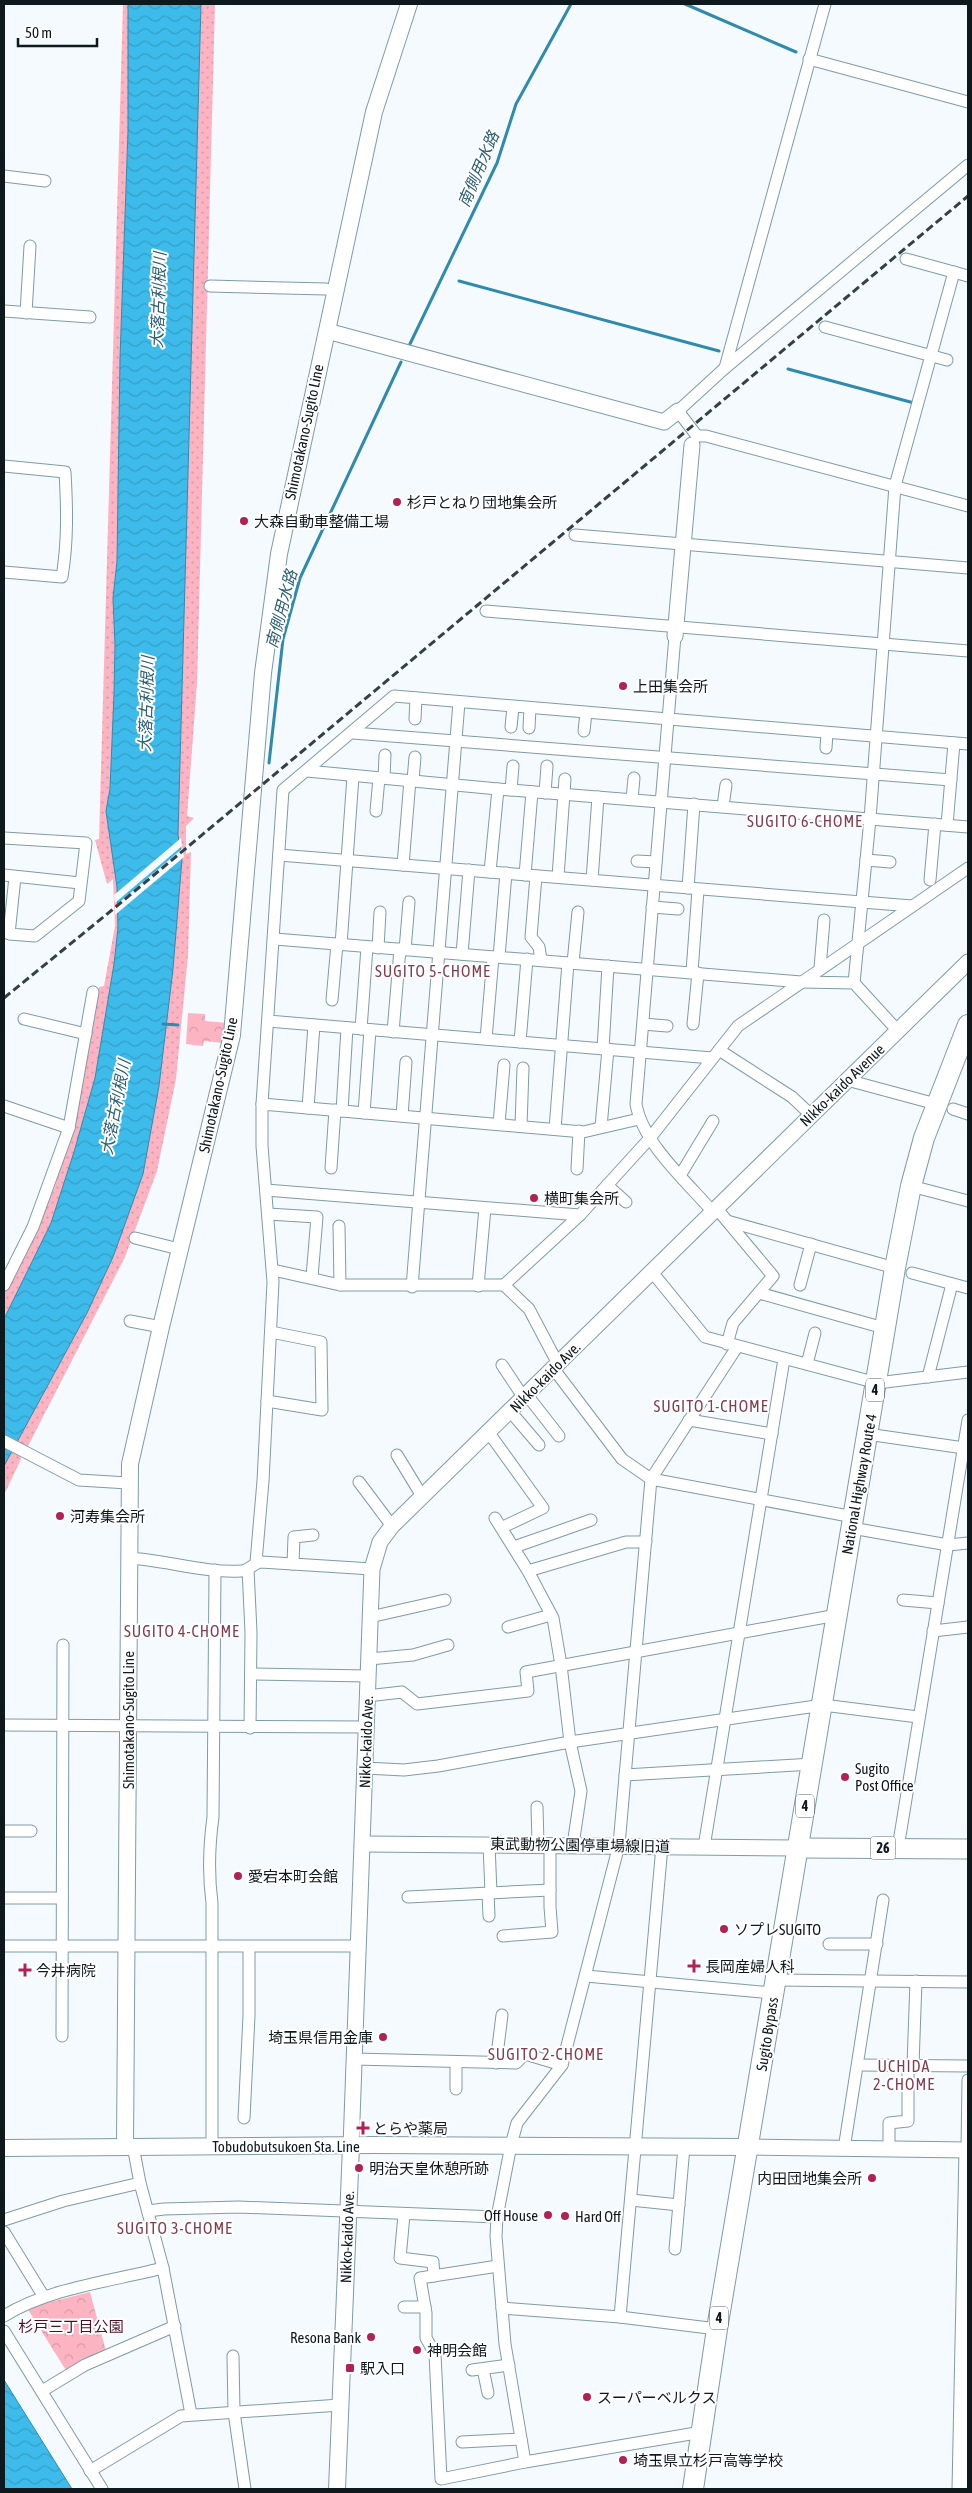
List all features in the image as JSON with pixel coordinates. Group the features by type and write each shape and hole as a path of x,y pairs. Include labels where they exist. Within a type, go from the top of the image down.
{"highway":[{"name":"National Highway Route 4","path":"786,1921 877,1383 884,1328 903,1270 911,1186 944,1107 968,1028"},
{"name":"Sugito Bypass","path":"749,2147 786,1921"},
{"name":"4","path":"693,2489 717,2329 749,2147"}],"main road":[{"name":"Shimotakano-Sugito Line","path":"129,2146 126,1948 128,1483 130,1464 179,1249 232,1035 263,672 273,586 305,426 374,112 409,4"},
{"name":"26","path":"798,1848 968,1850"},
{"name":"Tobudobutsukoen Sta. Line","path":"4,2148 129,2146 749,2147"},
{"name":"Nikko-kaido Ave.","path":"340,2405 351,2146"},
{"path":"337,2489 340,2405"}],"street":[{"path":"725,368 825,4"},
{"path":"809,59 968,102"},
{"path":"327,331 664,422 678,412 725,368 968,165"},
{"path":"4,176 44,181"},
{"path":"26,313 30,246"},
{"path":"906,260 968,276"},
{"path":"854,983 874,774 895,486 954,272"},
{"path":"210,286 326,289 335,291"},
{"path":"4,311 90,317"},
{"path":"825,327 946,360"},
{"path":"525,2462 509,2365 498,2266 497,2217 510,2146 517,2123 562,2065 619,1845 650,1479 689,1420 732,1346 733,1323 773,1276 727,1221 680,1174 650,1138 639,1119 636,1104 675,631 694,441 678,412"},
{"path":"694,441 706,436 968,506"},
{"path":"4,466 65,472 68,523 67,550 62,577 4,572"},
{"path":"575,535 968,568"},
{"path":"486,611 675,631 968,651"},
{"path":"250,1728 252,1566 267,1401 273,1270 262,1146 262,1104 275,940 284,790 394,696 968,744"},
{"path":"415,719 416,698"},
{"path":"412,1287 459,702"},
{"path":"511,727 512,707"},
{"path":"529,728 530,708"},
{"path":"584,731 586,713"},
{"path":"353,733 951,780"},
{"path":"826,748 827,733"},
{"path":"930,880 951,780 954,743"},
{"path":"376,811 385,755"},
{"path":"403,865 414,757"},
{"path":"511,790 513,766"},
{"path":"545,793 547,766"},
{"path":"307,771 532,792 968,827"},
{"path":"332,1000 347,860 353,776"},
{"path":"632,799 634,778"},
{"path":"558,877 565,779"},
{"path":"723,806 726,785"},
{"path":"490,872 498,789"},
{"path":"532,792 531,938 539,947 541,960"},
{"path":"592,880 598,797"},
{"path":"694,804 694,1024"},
{"path":"4,838 86,843 79,901 35,936 9,934 10,876 80,882"},
{"path":"279,855 912,906"},
{"path":"866,860 890,862"},
{"path":"637,861 656,862"},
{"path":"504,1286 580,1215 650,1138 738,1026 968,868"},
{"path":"462,954 469,870"},
{"path":"486,1039 506,873"},
{"path":"393,1032 409,902"},
{"path":"652,907 678,910"},
{"path":"364,1113 366,1030 372,947 380,912"},
{"path":"555,1129 561,1046 578,912"},
{"path":"820,968 824,920"},
{"path":"275,940 695,972 801,982 854,983 898,1030"},
{"path":"520,1042 527,959"},
{"name":"Nikko-kaido Avenue","path":"715,1211 968,962"},
{"path":"601,1127 606,1049 608,966"},
{"path":"4,1285 34,1228 69,1128 93,992"},
{"path":"24,1019 86,1034"},
{"path":"268,1022 640,1052 716,1054 792,1097 812,1115"},
{"path":"643,1024 667,1026"},
{"path":"308,1108 314,1025"},
{"path":"331,1168 347,1028"},
{"path":"402,1116 406,1062"},
{"path":"499,1124 504,1065"},
{"path":"521,1126 523,1068"},
{"path":"847,1080 968,1114"},
{"path":"262,1104 579,1131 639,1119"},
{"path":"4,1106 69,1128"},
{"path":"680,1174 713,1121"},
{"path":"577,1169 579,1131"},
{"path":"607,1185 626,1202"},
{"path":"911,1186 968,1200"},
{"path":"266,1190 580,1215"},
{"path":"478,1286 485,1208"},
{"name":"Nikko-kaido Ave.","path":"351,2146 360,1946 372,1569 380,1542 392,1526 422,1496 715,1211"},
{"path":"268,1214 317,1217 312,1277"},
{"path":"727,1221 968,1288"},
{"path":"339,1226 340,1285"},
{"path":"135,1238 179,1249"},
{"path":"800,1285 811,1244"},
{"path":"273,1270 312,1277 340,1285 412,1287 504,1286 529,1309 555,1366 622,1459 650,1479 761,1500 948,1545 968,1543"},
{"path":"652,1272 705,1338 877,1383 968,1372"},
{"path":"928,1377 952,1284"},
{"path":"759,1293 884,1328"},
{"path":"130,1321 161,1328"},
{"path":"267,1401 322,1410 321,1342 271,1332"},
{"path":"807,1364 815,1334"},
{"path":"704,1847 715,1770 725,1720 784,1359"},
{"path":"502,1365 559,1436"},
{"path":"510,1412 539,1445"},
{"path":"689,1420 772,1434"},
{"path":"898,1848 918,1717 956,1498 965,1460 964,1448 968,1420"},
{"path":"488,1433 543,1508 499,1523 528,1571 551,1615 561,1666 570,1742 581,1791 572,1845"},
{"path":"868,1434 964,1448"},
{"path":"4,1441 79,1480 128,1483"},
{"path":"396,1455 422,1496"},
{"path":"359,1482 392,1526"},
{"path":"956,1498 968,1496"},
{"path":"514,1547 591,1520"},
{"path":"293,1564 294,1537 313,1536"},
{"path":"528,1571 626,1542 646,1542"},
{"path":"128,1558 216,1570 293,1564 372,1569"},
{"path":"212,2146 212,1903 208,1877 209,1836 213,1817 216,1570"},
{"path":"370,1618 445,1600"},
{"path":"903,1600 938,1604"},
{"path":"508,1627 551,1615"},
{"path":"367,1696 402,1692 417,1704 528,1691 526,1672 838,1615"},
{"path":"933,1631 968,1627"},
{"path":"62,2036 63,1645"},
{"path":"369,1659 413,1655 448,1645"},
{"path":"251,1674 368,1676"},
{"path":"365,1768 404,1770 570,1742 823,1705 918,1717"},
{"path":"4,1725 366,1728"},
{"path":"625,1775 813,1764"},
{"path":"503,1936 552,1932 550,1890 537,1806"},
{"path":"4,1831 30,1831"},
{"name":"東武動物公園停車場線旧道","path":"363,1844 544,1844 798,1848"},
{"path":"489,1844 489,1916"},
{"path":"620,2317 662,1846"},
{"path":"408,1897 550,1890"},
{"path":"4,1898 62,1898"},
{"path":"844,2149 884,1900"},
{"path":"829,1944 877,1944"},
{"path":"4,1946 249,1948 360,1946"},
{"path":"244,2118 249,2016 249,1948"},
{"path":"586,1976 651,1982 774,1987 871,1981 968,1981 968,1991"},
{"path":"889,2149 889,2122 908,2121 916,1981"},
{"path":"496,2063 502,2015"},
{"path":"354,2059 516,2063 525,2054 562,2065"},
{"path":"456,2062 456,2089"},
{"path":"858,2064 968,2066"},
{"path":"960,2489 966,2413 968,2080"},
{"path":"129,2146 163,2268 192,2414"},
{"path":"675,2249 684,2147"},
{"path":"749,2147 967,2150"},
{"path":"4,2220 140,2182"},
{"path":"631,2200 679,2205"},
{"path":"148,2211 211,2207 497,2217"},
{"path":"404,2215 400,2258 433,2262 434,2276"},
{"path":"4,2232 44,2297"},
{"path":"498,2266 420,2278 425,2307 426,2338 436,2354 441,2484 525,2462 702,2432"},
{"path":"4,2316 23,2304 44,2297 163,2268"},
{"path":"404,2306 425,2307"},
{"path":"502,2308 620,2317 717,2329"},
{"path":"42,2391 84,2365 175,2326"},
{"path":"4,2331 102,2489"},
{"path":"233,2356 234,2412 245,2489"},
{"path":"488,2393 477,2367 509,2365"},
{"path":"90,2471 175,2417 192,2414 340,2405"},
{"path":"462,2442 521,2439"}],"green space":[{"path":"123,4 128,4 128,131 120,358 117,561 113,598 115,645 114,694 110,789 106,811 117,887 118,928 114,964 95,1078 74,1152 51,1223 4,1319 4,1293 54,1189 72,1131 99,987 104,986 115,926 113,879 107,884 95,840 99,839"},
{"path":"201,4 215,4 197,683 187,816 194,818 186,826 186,854 191,852 188,955 176,1079 157,1171 125,1257 28,1446 24,1448 20,1455 21,1459 4,1495 4,1466 87,1313 113,1257 143,1174 159,1086 173,969 182,859 178,835"},
{"path":"188,1013 205,1014 205,1021 228,1023 223,1043 204,1041 203,1046 186,1044"},
{"name":"杉戸三丁目公園","path":"90,2292 106,2351 67,2372 27,2308"}],"water":[{"name":"大落古利根川","path":"128,4 201,4 178,835 182,859 173,969 159,1086 143,1174 113,1257 87,1313 4,1466 4,1319 51,1223 74,1152 95,1078 114,964 118,928 117,887 106,811 110,789 114,694 115,645 113,598 117,561 120,358 128,131"},
{"path":"4,2380 72,2489 4,2489"}],"pier":[{"path":"181,838 182,846 115,903 114,895"},
{"path":"183,848 184,857 115,915 115,906"}],"waterway":[{"name":"南側用水路","path":"409,346 497,163 516,104 571,4"},
{"path":"685,4 796,52"},
{"path":"459,281 719,351"},
{"name":"南側用水路","path":"269,763 283,639 300,578 401,362"},
{"path":"788,369 914,403"},
{"path":"163,1024 178,1025"}],"railway":[{"path":"4,998 968,196"}],"place":[{"name":"杉戸とねり団地集会所","path":"397,502"},
{"name":"大森自動車整備工場","path":"244,521"},
{"name":"上田集会所","path":"623,686"},
{"name":"横町集会所","path":"534,1198"},
{"name":"河寿集会所","path":"60,1516"},
{"name":"Sugito Post Office","path":"845,1777"},
{"name":"愛宕本町会館","path":"238,1876"},
{"name":"ソプレSUGITO","path":"724,1929"},
{"name":"長岡産婦人科","path":"694,1966"},
{"name":"今井病院","path":"25,1970"},
{"name":"埼玉県信用金庫","path":"383,2037"},
{"name":"とらや薬局","path":"363,2128"},
{"name":"明治天皇休憩所跡","path":"359,2168"},
{"name":"内田団地集会所","path":"872,2178"},
{"name":"Off House","path":"548,2215"},
{"name":"Hard Off","path":"565,2216"},
{"name":"Resona Bank","path":"371,2337"},
{"name":"神明会館","path":"417,2350"},
{"name":"駅入口","path":"350,2368"},
{"name":"スーパーベルクス","path":"587,2397"},
{"name":"埼玉県立杉戸高等学校","path":"623,2460"}],"district":[{"name":"SUGITO 6-CHOME","path":"805,821"},
{"name":"SUGITO 5-CHOME","path":"433,971"},
{"name":"SUGITO 1-CHOME","path":"711,1406"},
{"name":"SUGITO 4-CHOME","path":"182,1631"},
{"name":"SUGITO 2-CHOME","path":"546,2054"},
{"name":"UCHIDA 2-CHOME","path":"904,2075"},
{"name":"SUGITO 3-CHOME","path":"175,2228"}]}
